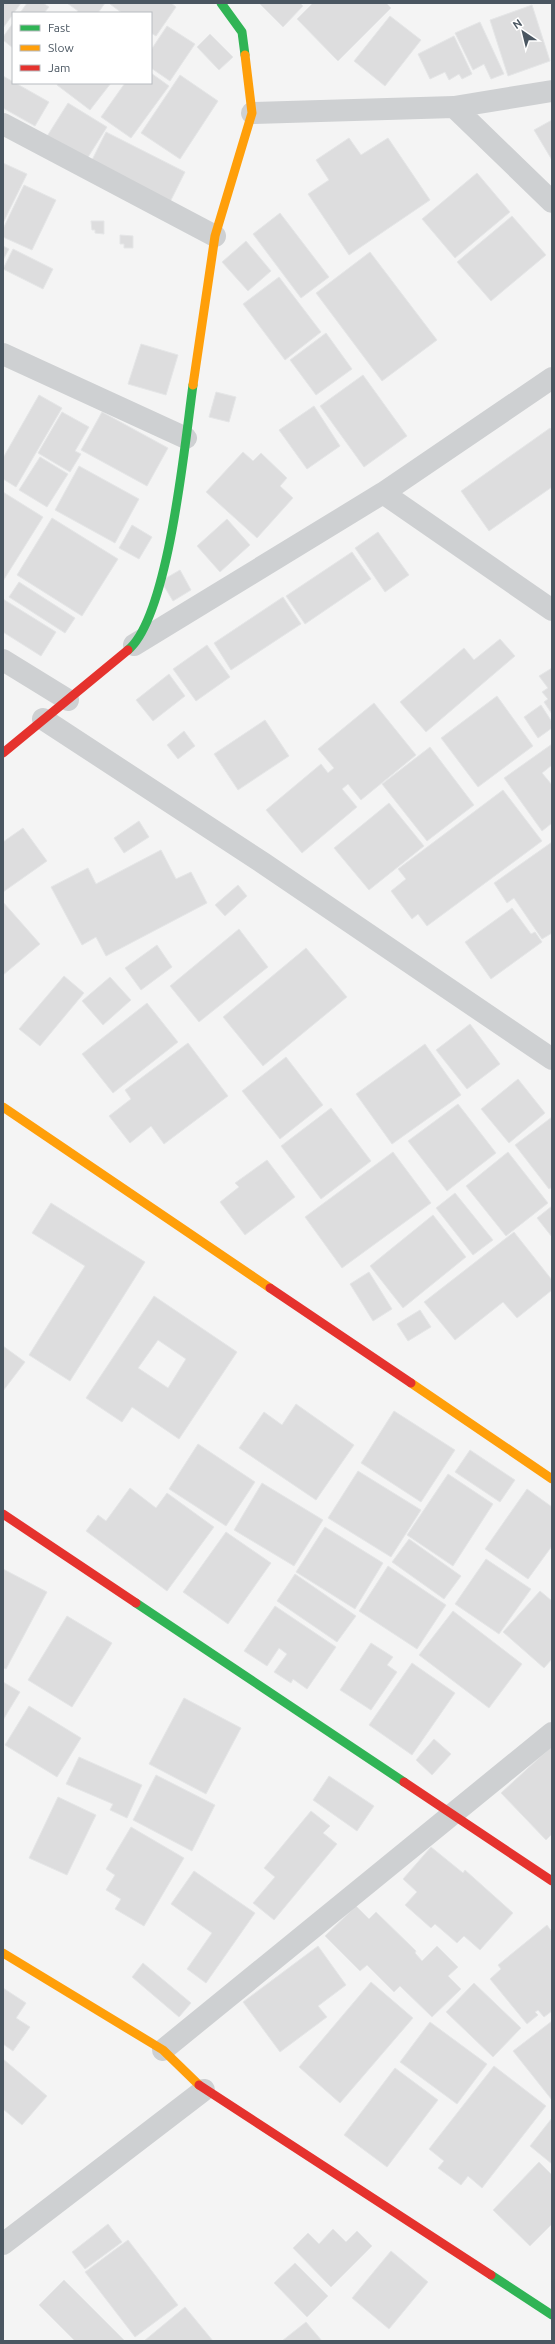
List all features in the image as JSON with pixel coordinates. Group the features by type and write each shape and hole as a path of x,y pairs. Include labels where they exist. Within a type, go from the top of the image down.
{"street":[{"path":"134,645 148,618 170,546 215,236 252,114 242,32 220,3"},
{"path":"252,114 454,107 552,91"},
{"path":"454,107 552,202"},
{"path":"3,124 215,236"},
{"path":"3,354 186,438"},
{"path":"3,753 134,645 383,493 552,378"},
{"path":"383,493 552,610"},
{"path":"3,660 68,700"},
{"path":"43,719 269,867 552,1059"},
{"path":"3,1107 552,1479"},
{"path":"3,1514 552,1882"},
{"path":"163,2050 552,1733"},
{"path":"3,1953 163,2050 204,2090 552,2315"},
{"path":"3,2244 204,2090"}],"building":[{"path":"3,3 21,3 15,12 12,12 12,16 3,28"},
{"path":"27,3 43,3 49,7 45,12 21,12"},
{"path":"67,3 105,3 99,12 77,12 78,11"},
{"path":"171,3 176,7 156,36 152,34 152,12 121,12 110,4"},
{"path":"259,3 300,3 303,6 283,27"},
{"path":"313,3 386,3 391,8 338,61 297,19"},
{"path":"532,5 550,61 508,76 490,20"},
{"path":"390,16 421,40 385,86 354,61"},
{"path":"480,22 504,74 491,79 484,64 473,70 455,33"},
{"path":"12,24 12,47 3,40 3,37"},
{"path":"167,26 195,44 170,81 152,69 152,48"},
{"path":"210,34 233,57 219,70 197,47"},
{"path":"454,36 472,74 462,79 459,74 449,80 445,72 430,79 418,54"},
{"path":"152,74 169,86 131,138 101,117 124,84 152,84"},
{"path":"180,75 218,101 180,159 141,133"},
{"path":"3,76 12,81 12,84 17,84 49,102 35,126 3,108"},
{"path":"58,84 110,84 90,110"},
{"path":"68,103 107,127 85,162 46,138"},
{"path":"552,120 552,160 534,130"},
{"path":"106,132 185,172 170,202 91,162"},
{"path":"349,138 361,155 388,138 430,200 349,255 308,194 329,180 316,160"},
{"path":"3,163 27,174 3,223"},
{"path":"477,173 510,212 455,258 422,219"},
{"path":"24,185 56,200 32,250 3,237 3,229"},
{"path":"280,213 329,277 301,298 253,234"},
{"path":"512,216 546,255 491,301 457,262"},
{"path":"91,221 104,221 104,234 95,233 95,230 92,230"},
{"path":"120,235 133,236 133,248 124,248 124,244 120,244"},
{"path":"246,241 271,271 248,291 222,262"},
{"path":"3,246 9,249 3,260"},
{"path":"13,249 53,269 43,289 3,269"},
{"path":"370,252 437,340 382,381 316,293"},
{"path":"279,277 321,332 285,360 243,304"},
{"path":"326,333 352,369 316,395 290,360"},
{"path":"141,344 178,355 166,395 128,384"},
{"path":"363,375 407,436 364,467 320,406"},
{"path":"216,392 236,397 229,422 209,417"},
{"path":"39,395 62,408 16,487 3,479 3,458"},
{"path":"314,406 340,446 307,469 279,430"},
{"path":"62,412 89,427 75,451 81,454 70,472 38,453"},
{"path":"102,412 168,448 147,486 81,450"},
{"path":"550,428 552,431 552,487 489,531 461,491"},
{"path":"243,452 253,461 261,453 287,478 280,486 293,498 257,538 206,492"},
{"path":"40,457 68,474 47,507 19,490"},
{"path":"79,466 139,499 115,543 55,510"},
{"path":"3,492 43,517 3,581"},
{"path":"52,518 118,559 82,616 17,575"},
{"path":"227,519 250,545 220,572 197,546"},
{"path":"132,525 152,537 139,559 119,548"},
{"path":"378,532 409,575 385,592 355,548"},
{"path":"352,552 371,579 305,624 286,596"},
{"path":"180,570 191,590 173,601 161,581"},
{"path":"19,582 75,618 65,633 9,597"},
{"path":"283,597 301,624 231,670 214,643"},
{"path":"3,599 56,632 41,656 3,632"},
{"path":"500,639 515,656 426,732 400,702 464,648 474,660"},
{"path":"207,645 230,677 196,701 173,669"},
{"path":"552,668 552,714 544,702 548,699 542,692 548,688 539,676"},
{"path":"169,674 185,696 153,721 136,700"},
{"path":"497,696 533,746 478,787 441,738"},
{"path":"374,703 416,755 361,800 348,784 342,789 357,807 302,853 266,810 321,764 328,773 334,768 318,749"},
{"path":"541,705 552,722 552,728 538,738 524,717"},
{"path":"265,720 289,756 238,790 214,754"},
{"path":"184,731 195,746 178,759 167,745"},
{"path":"552,744 552,765 542,773 552,785 552,823 542,831 504,778"},
{"path":"430,747 474,805 427,841 382,784"},
{"path":"503,790 542,841 427,926 418,914 412,919 391,891 406,879 398,869"},
{"path":"389,803 424,846 369,890 334,848"},
{"path":"139,821 149,837 124,853 114,838"},
{"path":"23,828 47,861 3,892 3,842"},
{"path":"552,842 552,933 542,939 514,898 507,903 494,883"},
{"path":"161,850 176,879 191,872 207,903 106,956 96,937 82,945 51,887 88,868 96,884"},
{"path":"238,885 247,896 225,916 215,905"},
{"path":"3,902 40,944 3,975"},
{"path":"512,908 531,934 535,932 542,942 491,979 465,942"},
{"path":"239,929 268,967 199,1022 170,986"},
{"path":"157,945 172,967 141,990 125,968"},
{"path":"306,948 347,997 263,1066 223,1017"},
{"path":"64,976 84,993 40,1046 19,1029"},
{"path":"110,977 131,1000 103,1025 82,1001"},
{"path":"147,1003 178,1042 113,1093 82,1054"},
{"path":"470,1024 500,1064 467,1089 436,1050"},
{"path":"188,1043 228,1096 164,1144 151,1126 130,1143 109,1116 131,1099 125,1090"},
{"path":"425,1044 461,1095 392,1144 356,1094"},
{"path":"286,1057 323,1105 280,1139 242,1091"},
{"path":"518,1079 545,1113 509,1143 481,1109"},
{"path":"458,1104 496,1153 447,1191 408,1141"},
{"path":"331,1108 371,1161 321,1199 281,1146"},
{"path":"552,1117 552,1187 549,1189 515,1145"},
{"path":"393,1152 431,1203 342,1268 305,1217"},
{"path":"508,1152 548,1203 506,1236 466,1186"},
{"path":"267,1160 295,1197 245,1235 220,1202 239,1187 235,1183"},
{"path":"455,1193 493,1240 473,1255 436,1208"},
{"path":"51,1203 145,1262 70,1381 29,1355 85,1266 32,1233"},
{"path":"552,1206 552,1237 537,1218"},
{"path":"433,1215 466,1257 403,1308 370,1266"},
{"path":"514,1232 552,1280 552,1290 517,1318 503,1302 455,1340 424,1302"},
{"path":"369,1272 392,1309 373,1321 350,1284"},
{"path":"154,1296 237,1352 179,1439 132,1407 122,1422 86,1398","holes":["158,1340 186,1359 168,1388 138,1368"]},
{"path":"420,1310 431,1327 408,1341 397,1324"},
{"path":"3,1346 25,1362 3,1391"},
{"path":"296,1404 354,1445 316,1500 239,1448 264,1412 282,1425"},
{"path":"394,1411 455,1450 421,1502 361,1463"},
{"path":"198,1444 255,1482 226,1526 169,1489"},
{"path":"470,1450 515,1480 500,1502 455,1472"},
{"path":"358,1471 421,1510 391,1557 328,1518"},
{"path":"448,1474 493,1504 453,1566 407,1535"},
{"path":"262,1483 323,1520 294,1566 234,1530"},
{"path":"130,1488 156,1508 167,1493 214,1527 167,1591 86,1531 98,1515 106,1521"},
{"path":"527,1489 552,1507 552,1546 528,1579 485,1549"},
{"path":"325,1527 383,1563 355,1609 296,1572"},
{"path":"226,1532 271,1563 228,1624 183,1592"},
{"path":"409,1539 461,1576 444,1599 392,1562"},
{"path":"486,1559 531,1589 499,1634 455,1604"},
{"path":"388,1566 446,1605 417,1649 359,1611"},
{"path":"3,1569 47,1592 6,1669 3,1668"},
{"path":"295,1574 356,1616 337,1642 277,1601"},
{"path":"540,1591 552,1601 552,1659 544,1668 503,1632"},
{"path":"275,1606 336,1647 307,1689 293,1679 291,1683 274,1672 287,1654 279,1648 267,1666 244,1651"},
{"path":"453,1611 522,1664 489,1708 419,1655"},
{"path":"67,1616 112,1643 72,1707 28,1680"},
{"path":"371,1643 393,1657 387,1665 397,1672 371,1710 340,1690"},
{"path":"412,1663 455,1693 412,1755 369,1725"},
{"path":"3,1682 20,1692 3,1720"},
{"path":"184,1698 241,1728 206,1794 149,1764"},
{"path":"29,1706 81,1738 57,1777 5,1745"},
{"path":"434,1739 451,1754 432,1775 416,1760"},
{"path":"552,1746 552,1834 546,1840 501,1793"},
{"path":"79,1757 142,1785 127,1818 110,1810 113,1804 66,1784"},
{"path":"156,1775 215,1805 192,1851 133,1820"},
{"path":"329,1776 374,1806 357,1831 313,1800"},
{"path":"58,1797 96,1815 67,1875 29,1858"},
{"path":"311,1811 330,1826 323,1833 337,1844 274,1920 253,1903 275,1877 264,1868"},
{"path":"131,1827 184,1858 144,1926 115,1909 121,1899 106,1890 115,1875 106,1869"},
{"path":"431,1847 463,1873 465,1870 513,1913 480,1950 464,1936 457,1943 435,1924 431,1928 405,1905 417,1892 403,1879"},
{"path":"194,1871 255,1913 206,1983 187,1969 212,1933 171,1904"},
{"path":"356,1906 369,1919 376,1912 416,1951 415,1953 422,1961 437,1946 458,1967 448,1976 461,1989 432,2017 400,1986 394,1992 367,1965 360,1971 325,1936"},
{"path":"547,1925 552,1932 552,2011 544,2017 538,2010 535,2012 538,2015 527,2024 490,1979 501,1969 498,1965"},
{"path":"318,1946 346,1985 318,2006 327,2017 280,2052 243,2002"},
{"path":"143,1963 191,2003 179,2017 132,1977"},
{"path":"371,1982 413,2018 340,2103 299,2067"},
{"path":"474,1983 521,2028 493,2057 446,2012"},
{"path":"3,1988 26,2003 16,2018 30,2027 13,2051 3,2044"},
{"path":"552,2021 552,2100 513,2051"},
{"path":"430,2022 487,2064 457,2104 400,2062"},
{"path":"3,2059 47,2096 22,2125 3,2109"},
{"path":"494,2066 546,2106 482,2188 468,2176 461,2185 438,2168 444,2161 429,2149"},
{"path":"395,2068 438,2100 387,2167 344,2135"},
{"path":"552,2118 552,2164 530,2146"},
{"path":"539,2162 552,2175 552,2224 530,2246 493,2210"},
{"path":"108,2224 122,2242 85,2269 72,2252"},
{"path":"333,2229 346,2242 357,2231 372,2246 331,2287 293,2248 308,2233 319,2244"},
{"path":"128,2240 178,2305 135,2337 85,2272"},
{"path":"391,2251 428,2282 389,2329 352,2298"},
{"path":"295,2263 328,2296 307,2317 274,2283"},
{"path":"64,2280 125,2341 75,2341 39,2305"},
{"path":"185,2307 213,2341 144,2341"},
{"path":"306,2322 322,2341 282,2341"}],"traffic: fast":[{"path":"221,3 242,32 245,55"},
{"path":"128,650 142,631 154,602 164,566 180,484 193,385"},
{"path":"136,1603 404,1782"},
{"path":"491,2275 552,2315"}],"traffic: slow":[{"path":"193,385 215,236 252,113 245,55"},
{"path":"3,1107 270,1288"},
{"path":"411,1383 552,1479"},
{"path":"3,1953 163,2050 199,2085"}],"traffic: jam":[{"path":"3,753 128,650"},
{"path":"270,1288 411,1383"},
{"path":"3,1514 136,1603"},
{"path":"404,1782 552,1881"},
{"path":"199,2085 491,2275"}]}
